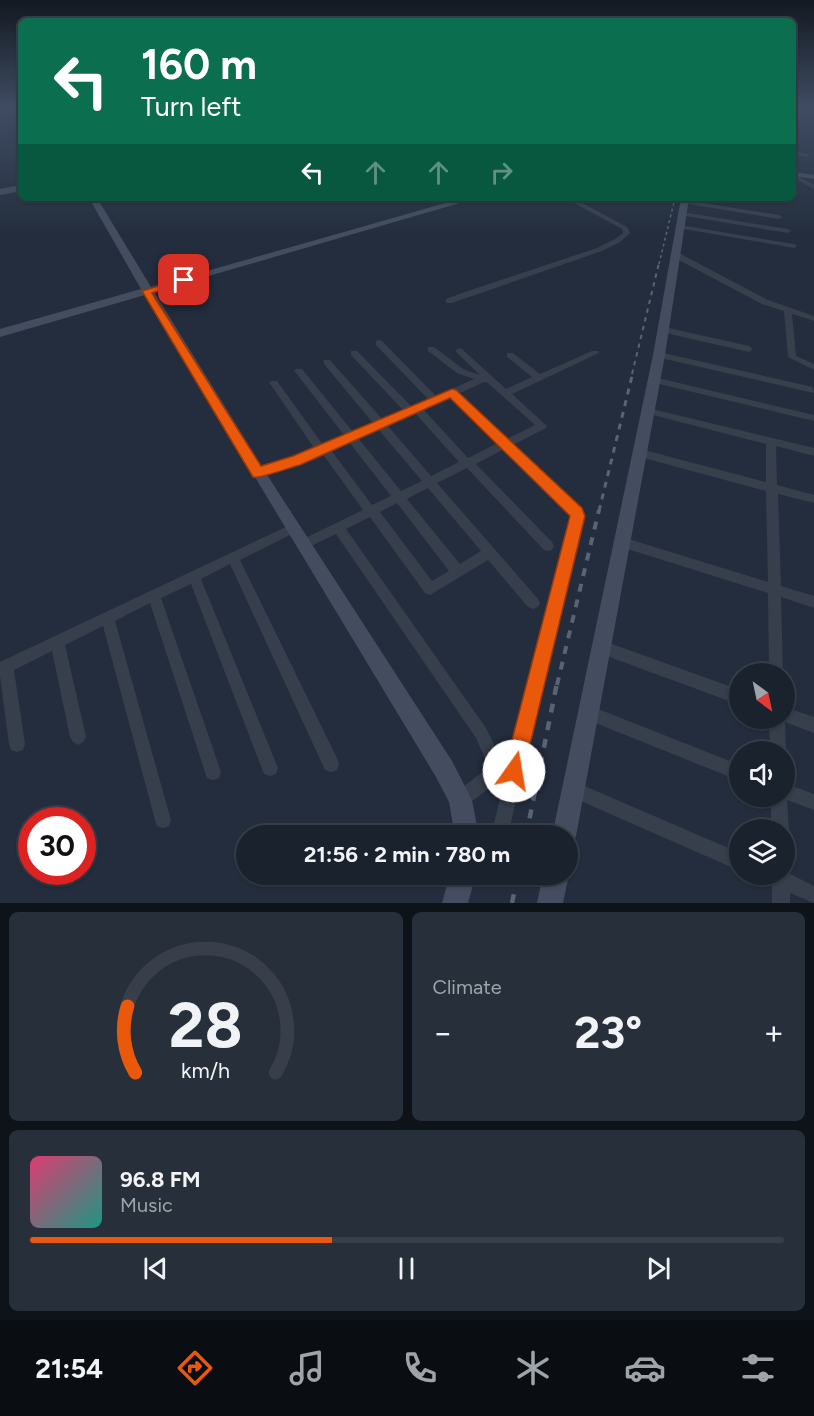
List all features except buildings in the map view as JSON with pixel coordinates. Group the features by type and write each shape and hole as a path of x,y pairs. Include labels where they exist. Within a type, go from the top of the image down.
{"street":[{"path":"796,153 807,155"},
{"path":"796,175 814,177"},
{"path":"796,176 814,188"},
{"path":"0,192 18,189"},
{"path":"95,201 292,529 444,769 460,800 465,825"},
{"path":"0,333 462,201"},
{"path":"449,301 579,257 617,243 626,237 625,228 574,201"},
{"path":"683,210 779,217"},
{"path":"683,210 788,231"},
{"path":"683,210 794,246"},
{"path":"566,825 664,330 683,210"},
{"path":"676,255 788,312 814,319"},
{"path":"788,312 789,351 792,357 814,367"},
{"path":"664,330 749,349"},
{"path":"380,344 435,400"},
{"path":"430,349 460,371 487,380"},
{"path":"303,544 542,426 487,380 459,351"},
{"path":"354,353 468,463 548,546"},
{"path":"505,393 595,353"},
{"path":"510,355 539,378"},
{"path":"659,355 813,390"},
{"path":"327,362 533,603"},
{"path":"299,371 458,572"},
{"path":"258,473 323,449 487,380"},
{"path":"654,380 814,418"},
{"path":"274,383 430,589 489,553"},
{"path":"452,393 572,507 578,516 545,641 502,825"},
{"path":"648,411 814,452"},
{"path":"771,441 776,663"},
{"path":"640,453 814,499"},
{"path":"338,527 481,733 495,762 487,779 460,800"},
{"path":"17,744 3,668 292,529"},
{"path":"622,542 814,602"},
{"path":"233,557 331,764"},
{"path":"194,576 270,768"},
{"path":"154,595 213,772"},
{"path":"107,617 163,820"},
{"path":"57,641 78,737"},
{"path":"601,647 729,694"},
{"path":"588,713 729,769"},
{"path":"795,718 814,725"},
{"path":"573,789 729,857"},
{"path":"795,794 814,802"},
{"path":"455,903 460,885"},
{"path":"550,903 554,885"},
{"path":"779,885 782,903"},
{"path":"795,885 814,895"}],"railway":[{"path":"659,264 674,201"},
{"path":"632,374 659,263"},
{"path":"599,511 633,372"},
{"path":"557,685 599,510"},
{"path":"528,825 557,683"},
{"path":"512,903 516,885"}],"route":[{"path":"184,280 147,291 258,473 282,463 296,461 452,393 572,507 578,516 514,771"}]}
